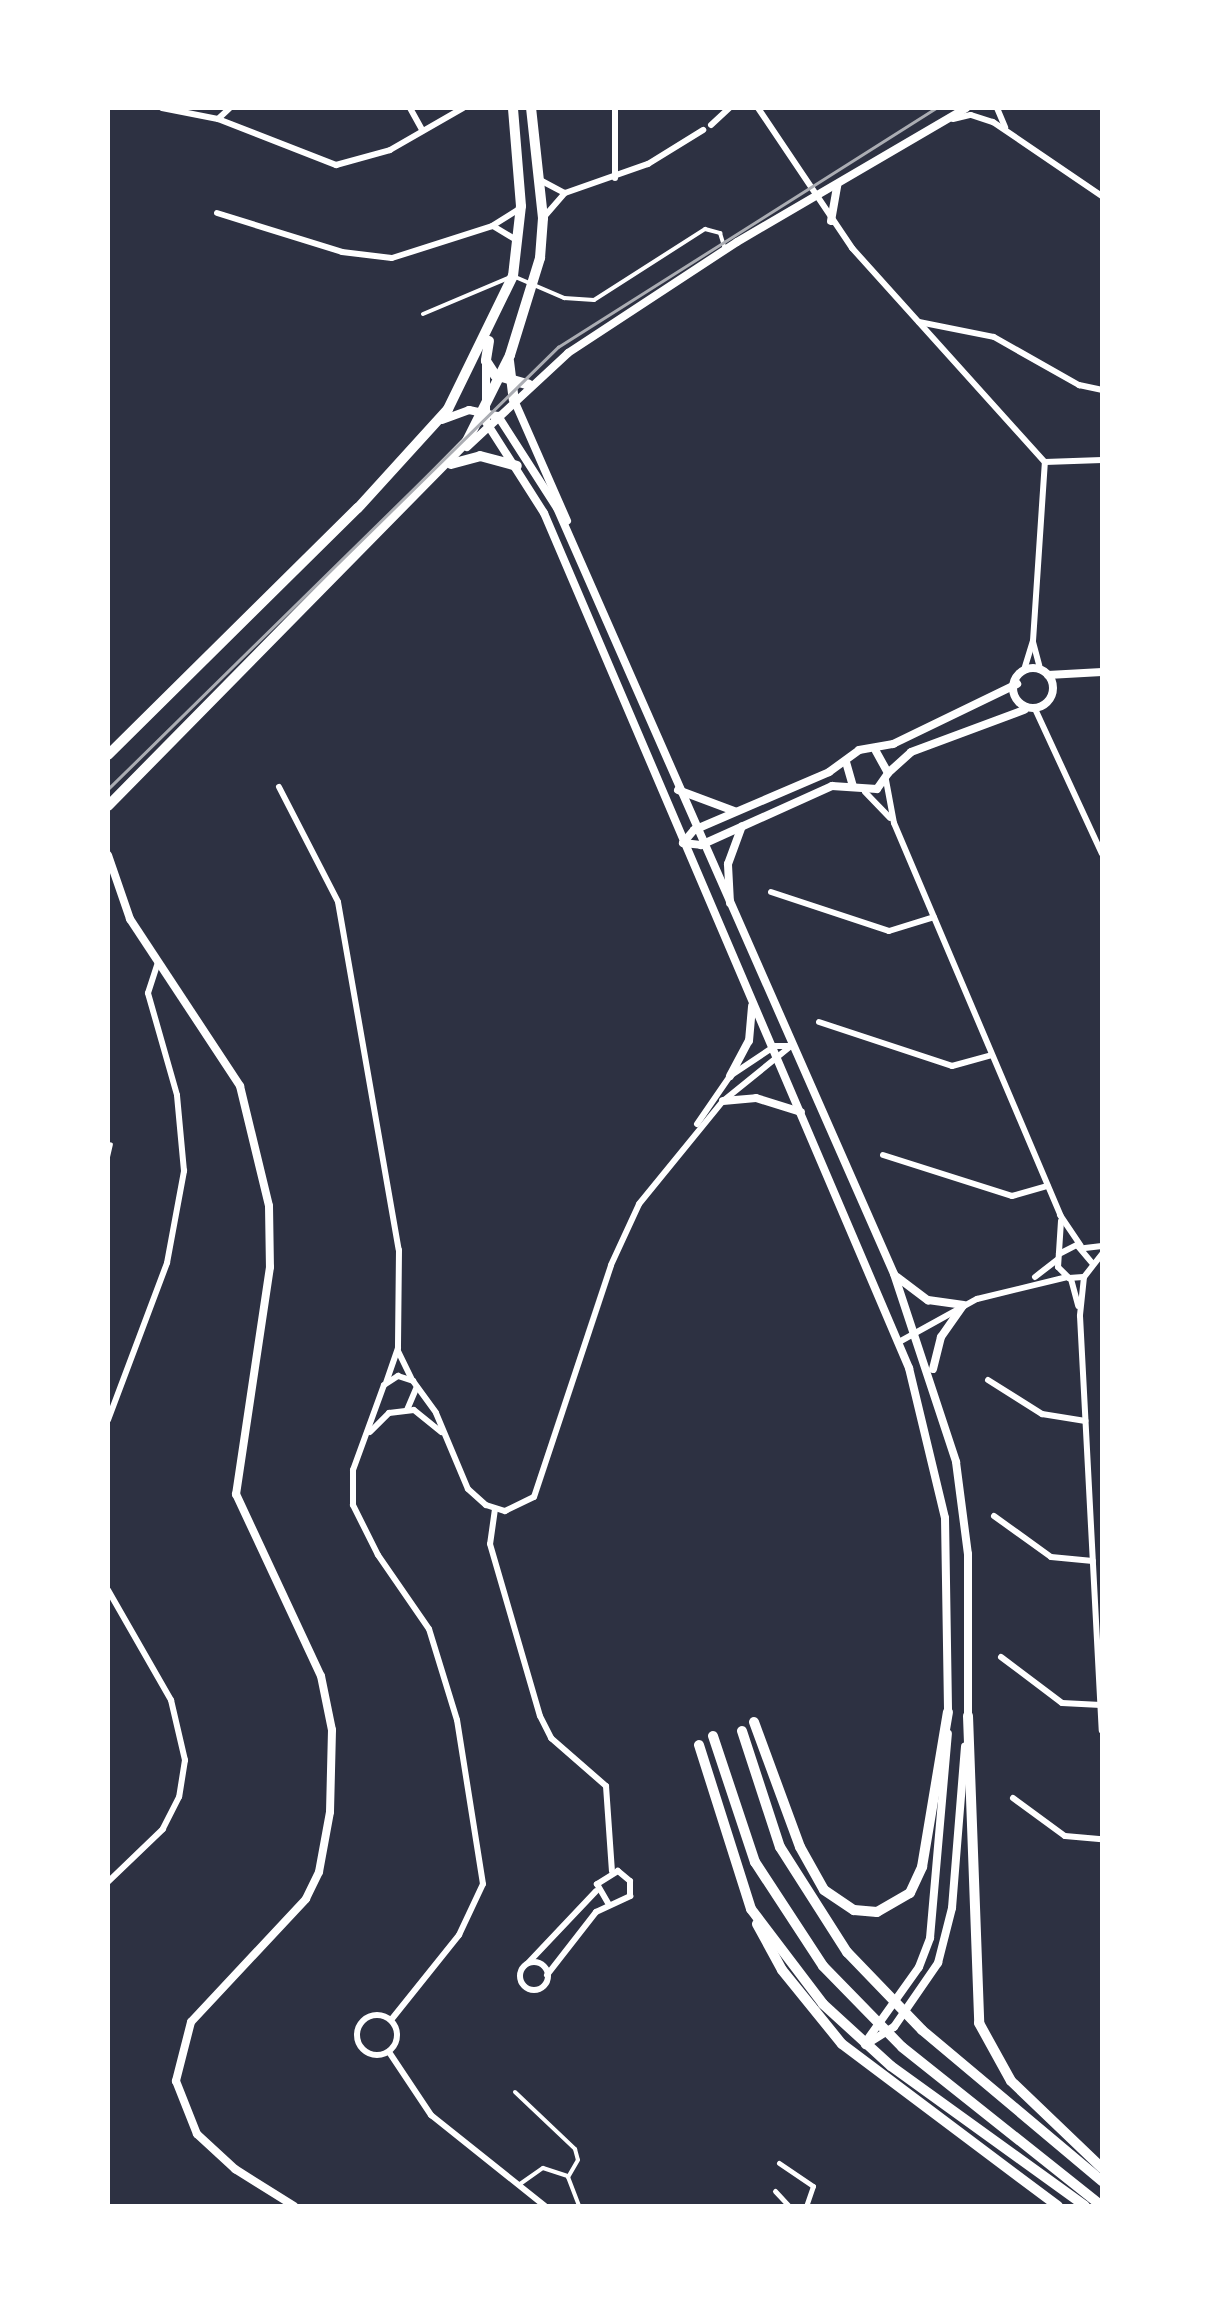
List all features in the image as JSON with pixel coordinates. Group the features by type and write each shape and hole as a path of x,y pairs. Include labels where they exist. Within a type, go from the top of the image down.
{"main road":[{"path":"108,755 438,422 491,330 513,276 522,206 513,108"},
{"path":"108,806 450,464 505,382 534,282 543,218 532,108"},
{"path":"491,330 486,361 505,382 514,400"},
{"path":"505,382 529,386"},
{"path":"450,464 474,456 517,466"},
{"path":"754,1722 800,1848 824,1890 854,1910 877,1912 902,1901 922,1867 948,1712"},
{"path":"968,1716 979,2023 1011,2081 1102,2168"},
{"path":"742,1731 780,1847 848,1952 922,2030 1102,2181"},
{"path":"713,1736 755,1862 823,1966 902,2048 1102,2206"},
{"path":"698,1745 752,1909 782,1970 842,2044 1058,2206"},
{"path":"752,1909 823,2004 864,2045 1075,2206"},
{"path":"975,2128 1084,2206"}],"street":[{"path":"162,108 218,119 336,165 390,150 463,108"},
{"path":"218,119 230,108"},
{"path":"410,108 422,130"},
{"path":"615,108 615,178"},
{"path":"543,218 565,193 615,178 707,127 729,108"},
{"path":"683,844 694,830 846,762 859,750 876,750 996,699 1017,684 1033,641 1045,462 831,220 758,108"},
{"path":"450,464 529,386 685,276 966,108"},
{"path":"997,108 1017,138"},
{"path":"942,122 976,116 1017,138 1102,196"},
{"path":"539,178 565,193"},
{"path":"831,220 839,183"},
{"path":"216,214 374,258 410,257 492,226 522,206"},
{"path":"492,226 507,230 518,245"},
{"path":"918,322 994,336 1078,385 1102,390"},
{"path":"486,361 483,411 488,426 544,512 683,844 803,1112 899,1342 929,1432 945,1518 948,1712 936,1909 912,1977 869,2029 864,2045"},
{"path":"514,400 554,480 579,559"},
{"path":"438,422 459,412 483,411 498,416 539,476 579,559 732,918 894,1274 932,1374 965,1524 968,1716 950,1922 926,1987 880,2040 864,2045"},
{"path":"1045,462 1102,460"},
{"path":"1033,641 1040,666 1048,675 1047,697 1036,711"},
{"path":"1024,670 1040,666"},
{"path":"1048,675 1102,672"},
{"path":"1017,684 1024,710"},
{"path":"865,792 911,752 1024,710 1036,711"},
{"path":"1036,711 1102,854"},
{"path":"876,750 887,776 894,823 1060,1214 1092,1264"},
{"path":"846,762 853,788"},
{"path":"683,844 700,845 832,786 865,792 894,823"},
{"path":"279,787 338,902 400,1250 398,1348 358,1453 353,1504 378,1555 429,1629 457,1720 482,1869 482,1893 470,1918 391,2020"},
{"path":"676,788 708,806 739,811"},
{"path":"732,918 728,864 742,826"},
{"path":"108,845 114,876"},
{"path":"108,855 130,919 233,1071 264,1175 272,1246 236,1494 321,1676 334,1774 314,1886 296,1914 190,2022 176,2082 186,2117 204,2142 294,2206"},
{"path":"771,892 889,931 934,918"},
{"path":"108,1420 162,1278 184,1171 177,1095 147,984 158,962"},
{"path":"398,1348 468,1489 495,1509 525,1504 541,1488 619,1243 749,1041 751,996"},
{"path":"818,1022 952,1066 992,1055"},
{"path":"730,1076 775,1046 791,1046"},
{"path":"687,1139 723,1101 791,1046"},
{"path":"723,1101 756,1098 803,1112"},
{"path":"883,1155 1003,1195 1048,1186"},
{"path":"1060,1214 1059,1257 1080,1316"},
{"path":"1028,1282 1059,1257 1083,1247 1102,1246"},
{"path":"1102,1254 1084,1276 1080,1316 1102,1730"},
{"path":"894,1274 928,1300 964,1305"},
{"path":"899,1342 915,1328 964,1305 1028,1282 1084,1276"},
{"path":"932,1374 941,1337 964,1305"},
{"path":"384,1386 398,1376 414,1383"},
{"path":"988,1380 1042,1414 1086,1420"},
{"path":"358,1453 376,1424 415,1403 414,1383"},
{"path":"384,1386 388,1406 425,1415 445,1437"},
{"path":"495,1509 490,1544 540,1716 551,1738 606,1786 612,1871 520,1974 529,1989 542,1987 586,1923 608,1905 622,1904 632,1891 627,1876 612,1871"},
{"path":"994,1516 1051,1557 1093,1560"},
{"path":"108,1590 166,1688 185,1760 179,1797 162,1828 108,1882"},
{"path":"1001,1657 1056,1700 1101,1705"},
{"path":"1013,1798 1064,1836 1102,1839"},
{"path":"596,1890 608,1905"},
{"path":"528,1963 541,1964 548,1975"},
{"path":"389,2052 369,2054 357,2036 366,2018 391,2020"},
{"path":"389,2052 397,2040 391,2020"},
{"path":"389,2052 431,2115 546,2206"},
{"path":"779,2163 813,2186 806,2206"},
{"path":"775,2191 789,2206"}],"lane":[{"path":"423,314 513,276 564,298 594,300 704,229 720,233 726,249"},
{"path":"108,1158 111,1144"},
{"path":"515,2092 574,2149 578,2160 568,2177"},
{"path":"520,2184 543,2168 568,2177 580,2206"}],"tram line":[{"path":"108,789 558,347 936,108"}]}
